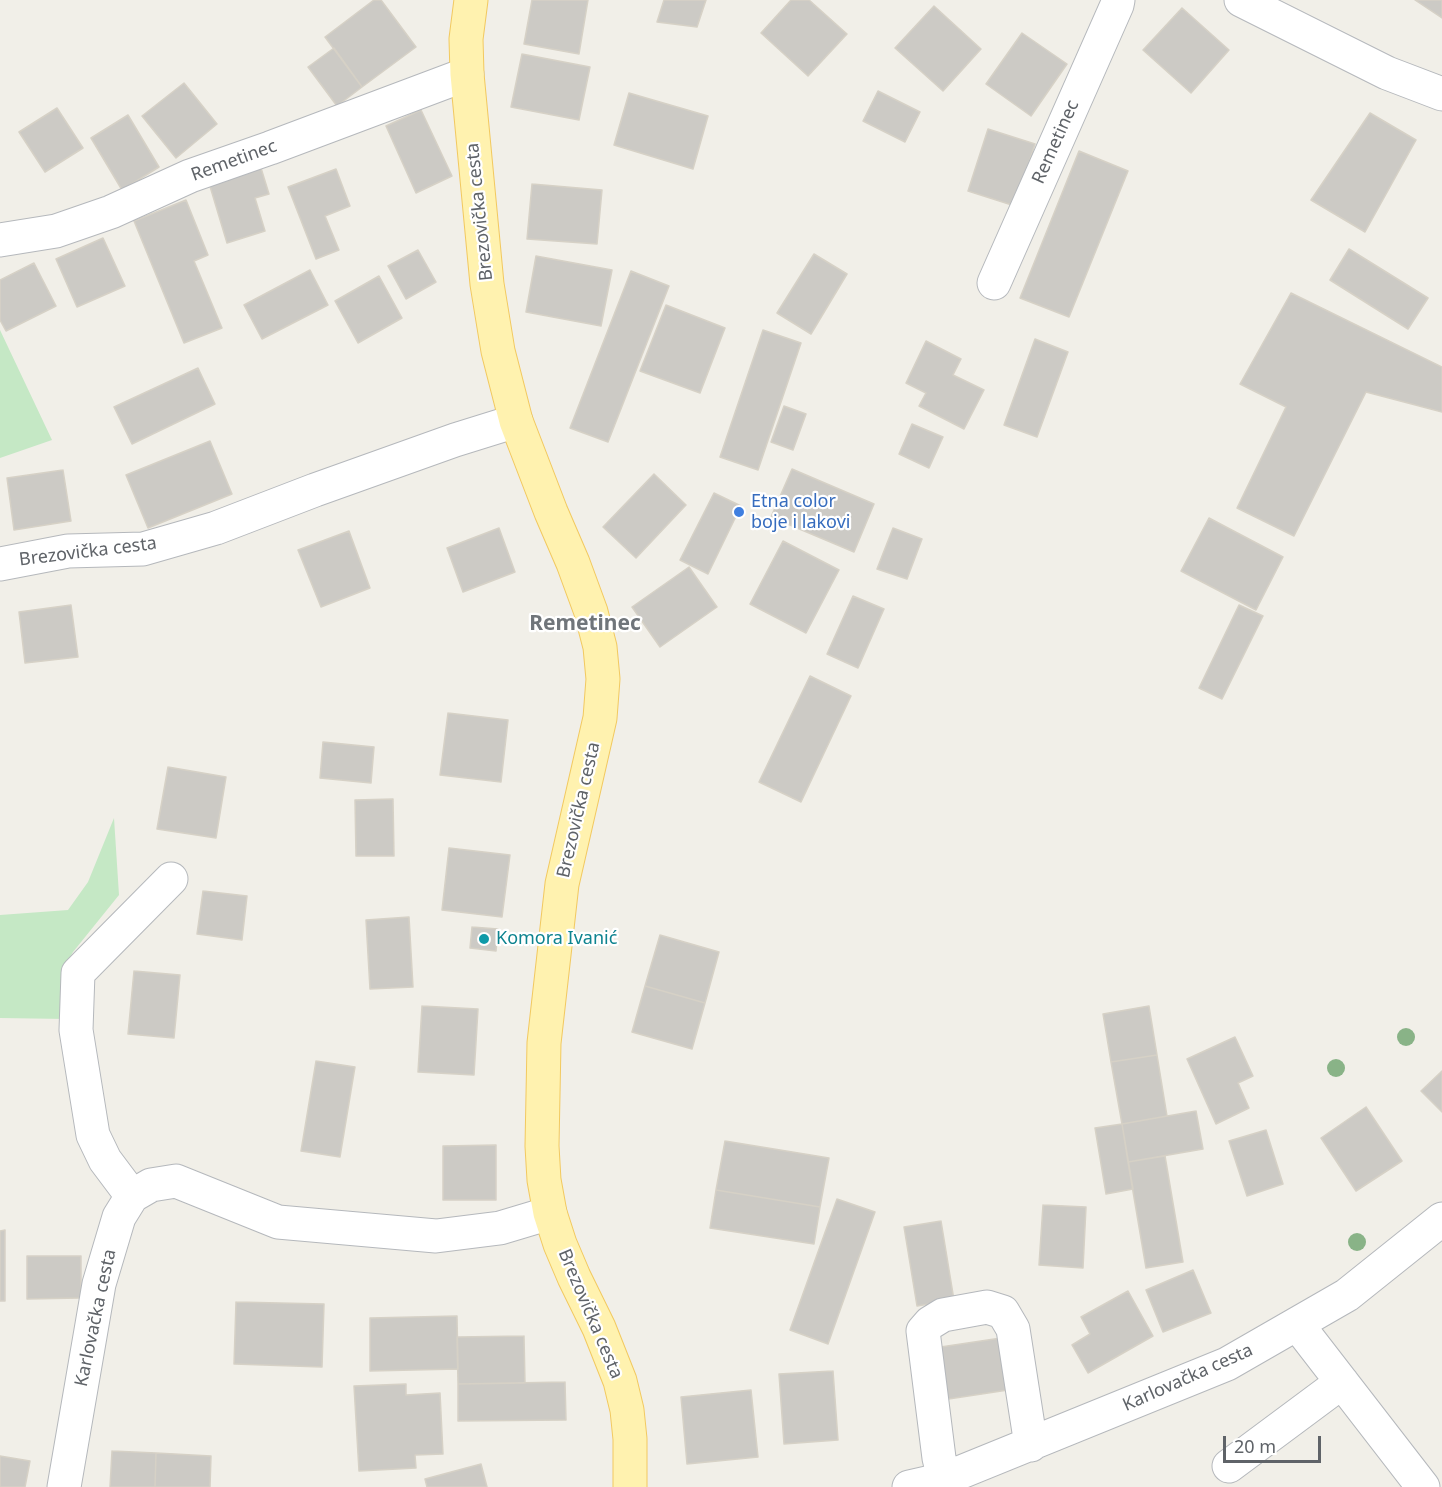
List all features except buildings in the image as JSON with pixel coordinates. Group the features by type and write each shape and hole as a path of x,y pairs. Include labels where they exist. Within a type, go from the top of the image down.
{"main road":[{"name":"Brezovička cesta","path":"471,0 466,39 467,74 487,284 498,351 516,421 550,512 573,563 591,612 600,647 603,680 600,718 562,884 544,1042 542,1146 544,1180 550,1213 560,1244 599,1328 620,1381 627,1410 630,1439 630,1487"}],"street":[{"name":"Remetinec","path":"994,283 1118,0"},
{"path":"1241,0 1387,73 1442,94"},
{"name":"Remetinec","path":"0,240 56,231 111,212 190,176 467,74"},
{"name":"Brezovička cesta","path":"0,564 68,551 143,549 216,528 315,490 516,421"},
{"path":"171,879 78,973 76,1030 93,1135 105,1160 132,1196 151,1185 176,1181 278,1222 436,1236 500,1228 550,1213"},
{"name":"Karlovačka cesta","path":"63,1487 99,1284 119,1217 132,1196"},
{"name":"Karlovačka cesta","path":"909,1487 944,1479 1227,1364 1347,1295 1442,1219"},
{"path":"944,1479 939,1458 923,1331 930,1323 943,1315 987,1306 1003,1312 1013,1329 1031,1445"},
{"path":"1297,1324 1423,1487"},
{"path":"1229,1466 1342,1382"}],"green space":[{"path":"0,330 52,440 0,458"},
{"path":"114,818 119,895 73,952 63,970 67,1019 0,1018 0,915 68,910 88,882"}],"place":[{"name":"Etna color boje i lakovi","path":"739,512"},
{"name":"Komora Ivanić","path":"484,939"}],"district":[{"name":"Remetinec","path":"585,624"}]}
